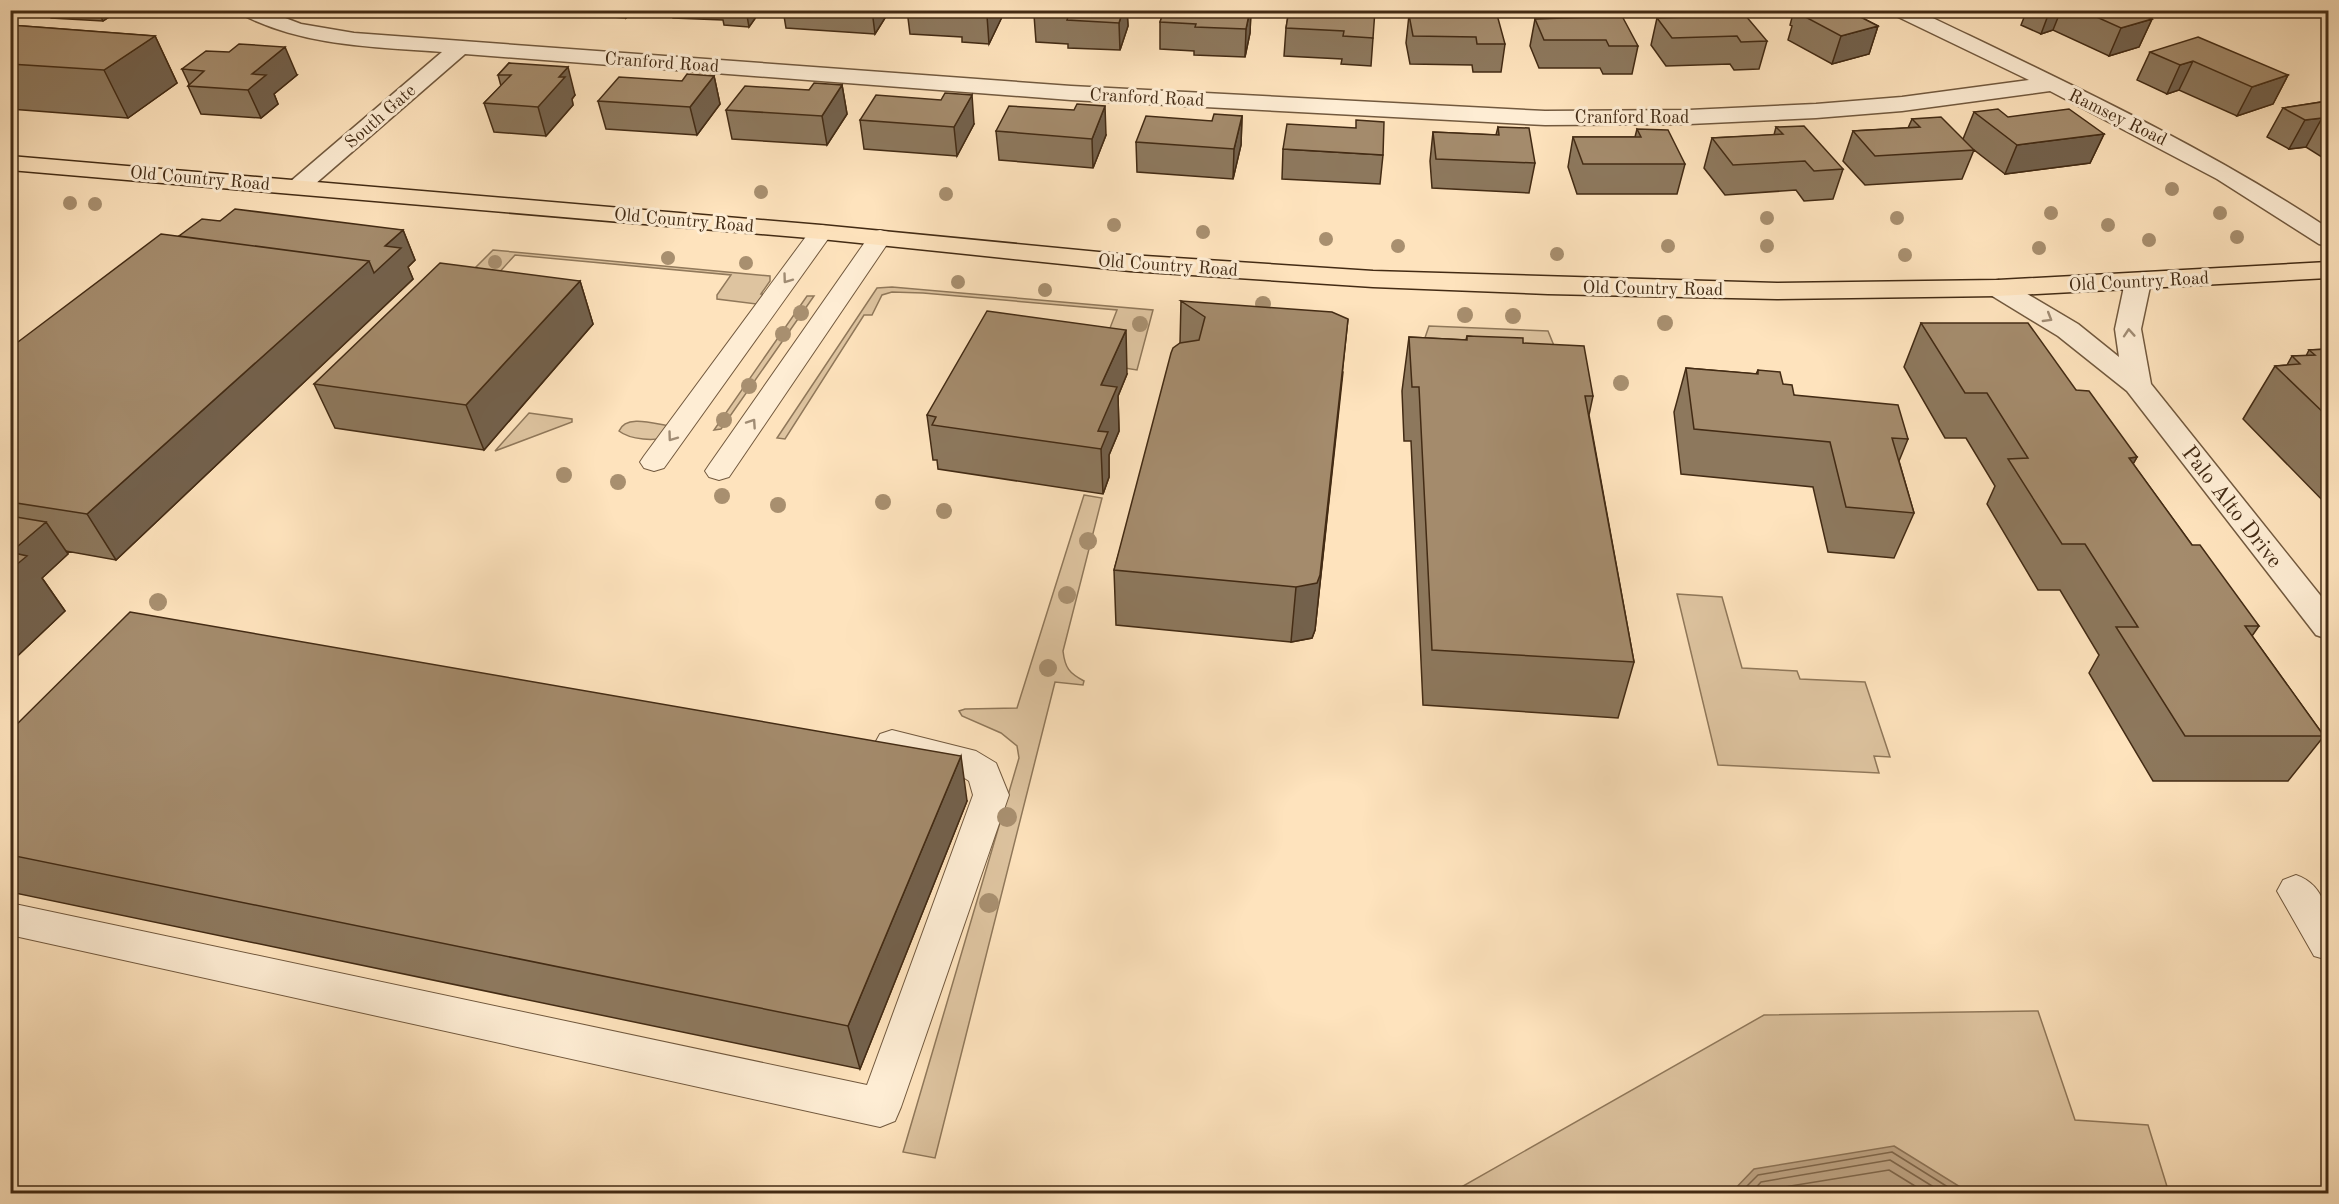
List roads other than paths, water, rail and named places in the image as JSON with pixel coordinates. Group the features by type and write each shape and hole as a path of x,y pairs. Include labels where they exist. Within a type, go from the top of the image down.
{"main road":[{"name":"Old Country Road","path":"10,163 880,237 1130,263 1373,279 1548,286 1777,291 1998,288 2328,270"}],"street":[{"name":"Cranford Road","path":"248,10 265,20 293,29 354,39 1071,93 1545,118 1689,117 1816,111 1902,104 2050,84"},
{"name":"Ramsey Road","path":"1899,10 2172,143 2280,205 2328,238"},
{"name":"South Gate","path":"299,186 460,47"},
{"name":"Palo Alto Drive","path":"2138,282 2128,329 2138,385"},
{"name":"Palo Alto Drive","path":"1998,288 2068,330 2138,385 2323,614"}],"lane":[{"path":"654,462 821,232"},
{"path":"719,471 880,237"},
{"path":"10,919 880,1107 991,795 984,773 964,759 892,743"},
{"path":"2296,891 2328,944"}],"water":[{"path":"1894,1146 1970,1193 1731,1193 1754,1169"}]}
